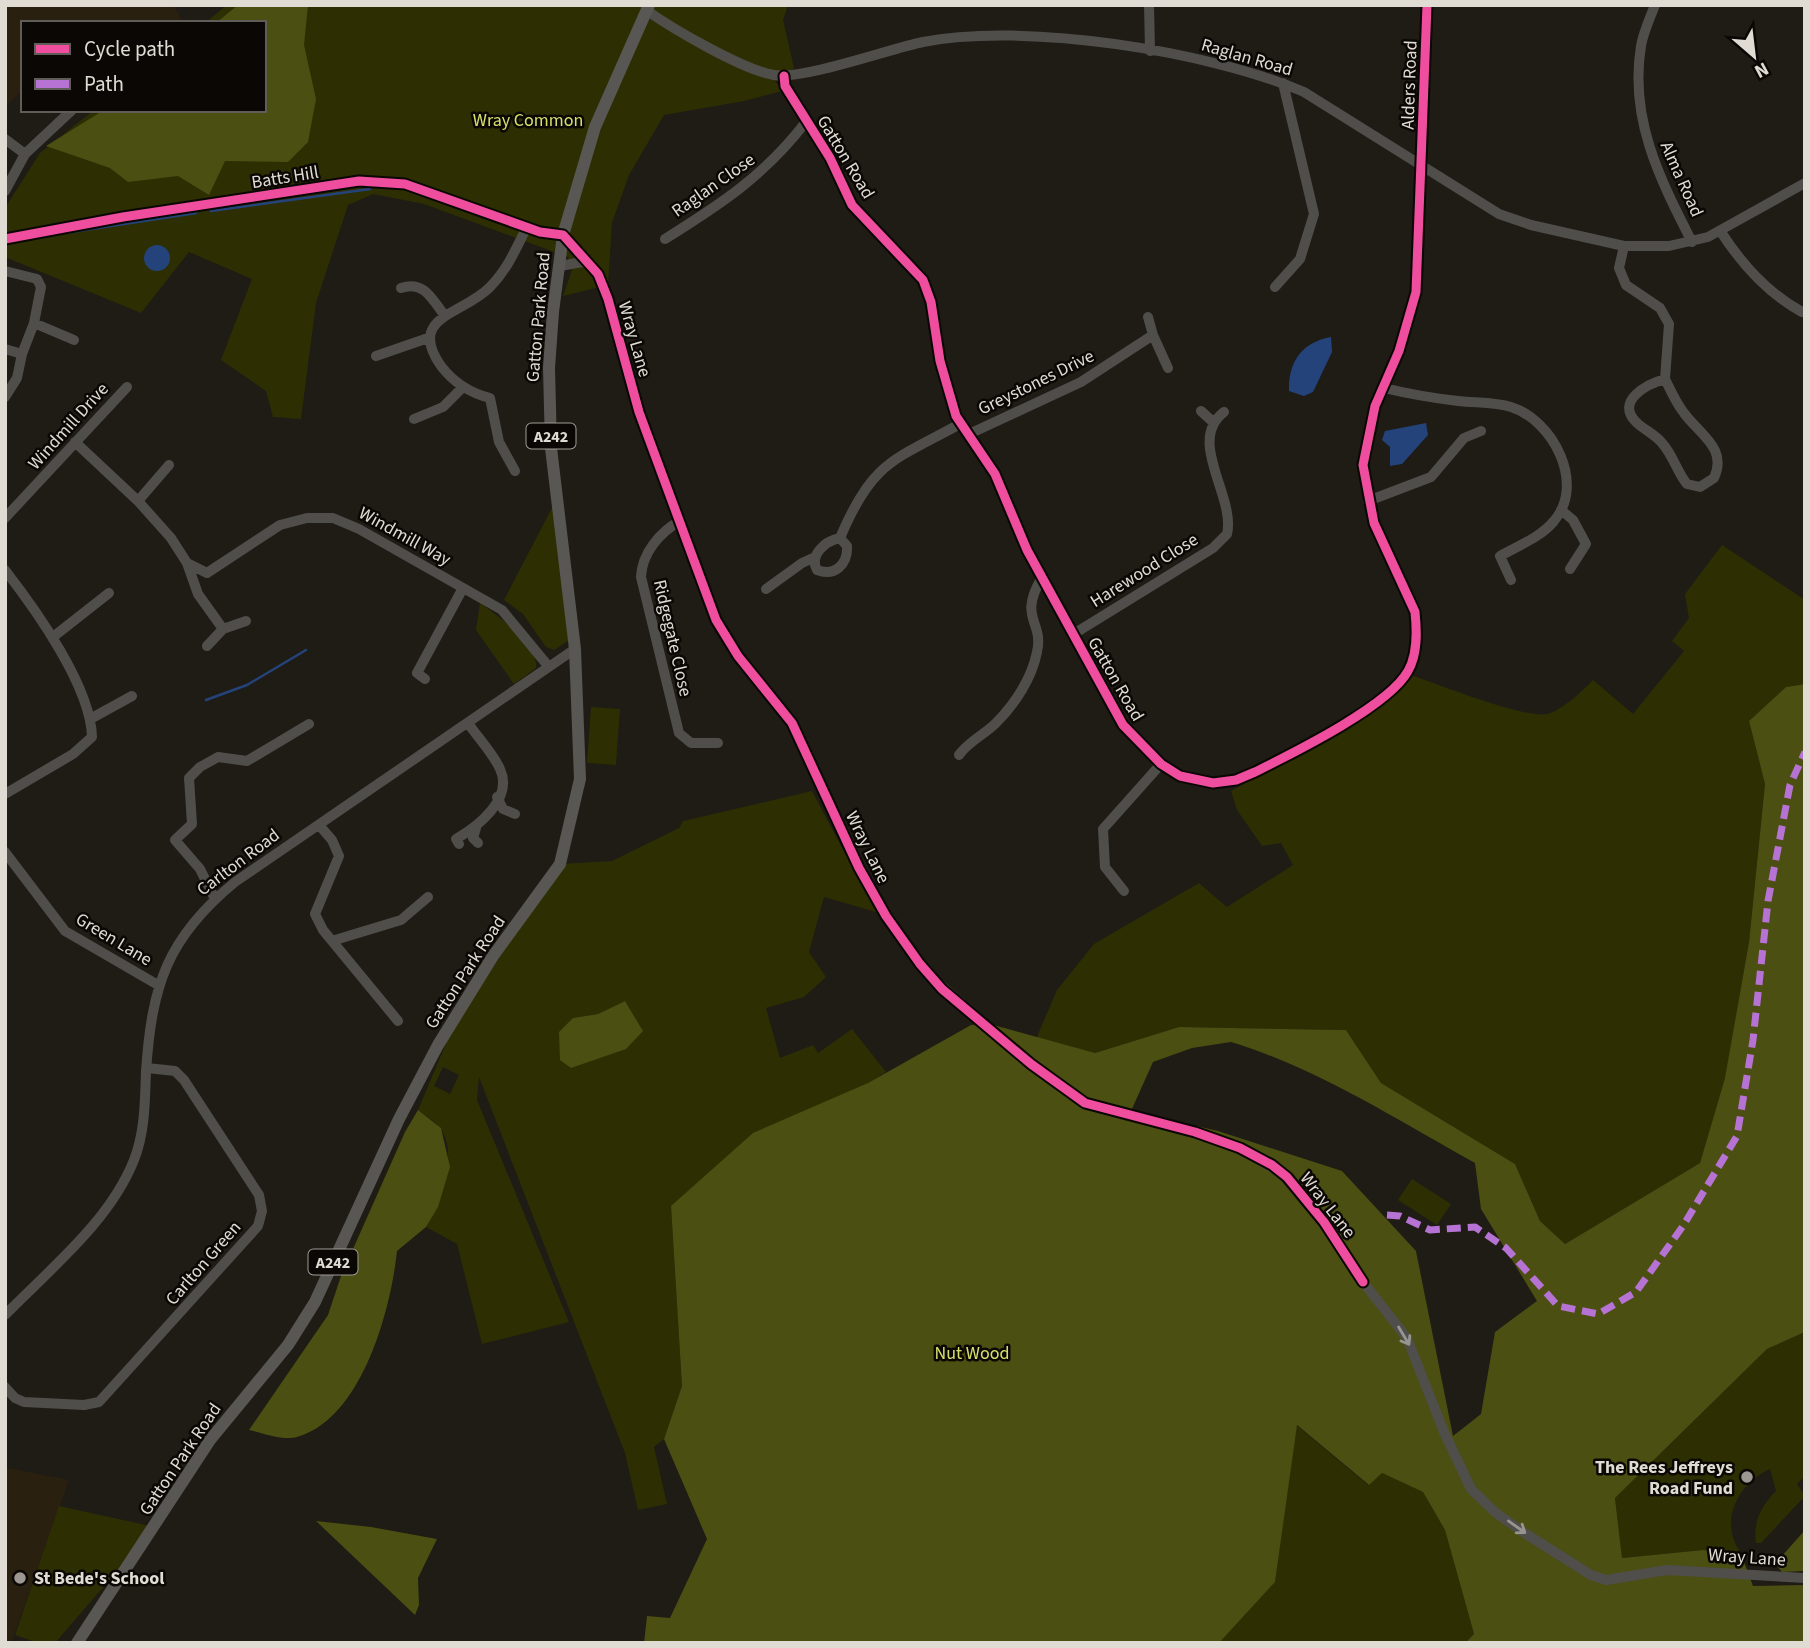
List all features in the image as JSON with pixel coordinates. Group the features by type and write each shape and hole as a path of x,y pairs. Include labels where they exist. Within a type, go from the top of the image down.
{"main road":[{"name":"A242","path":"563,235 595,127 648,8"},
{"name":"Gatton Park Road","path":"77,1643 210,1440 289,1345 315,1302 399,1119 438,1045 493,956 560,864 580,779 575,649 551,447 549,368 563,235"}],"street":[{"path":"1149,5 1150,51"},
{"name":"Alders Road","path":"1422,165 1427,5"},
{"name":"Alma Road","path":"1655,5 1641,46 1638,107 1660,179 1692,242"},
{"name":"Raglan Road","path":"648,8 739,61 767,74 783,76 942,39 1047,38 1150,51 1283,83 1326,104 1511,219 1624,246 1669,246 1692,242 1721,232 1805,183"},
{"name":"Gatton Road","path":"783,76 785,86 805,123 830,158 840,185 857,211 911,264 923,280 931,302 940,361 960,424 995,474 1041,579 1123,725 1161,764 1194,781 1213,783 1236,780 1273,763 1376,704 1399,684 1412,661 1417,627 1415,612 1405,584 1382,542 1368,501 1363,465 1365,444 1375,406 1405,333 1416,292 1422,165"},
{"path":"1275,288 1300,259 1314,214 1283,83"},
{"path":"5,191 25,154 70,112"},
{"name":"Raglan Close","path":"665,239 760,175 778,158 805,123"},
{"path":"5,139 25,154"},
{"name":"Batts Hill","path":"5,239 123,217 370,181 405,184 527,227 563,235"},
{"path":"515,471 499,442 490,398 463,387 445,371 430,349 428,338 435,324 488,289 508,265 527,227"},
{"path":"1721,232 1742,262 1774,293 1802,312"},
{"name":"Wray Lane","path":"563,235 592,265 608,299 639,412 716,620 738,656 792,723 859,868 886,916 929,975 1031,1064 1085,1102 1195,1132 1240,1148 1272,1165 1299,1191 1407,1338 1461,1472 1471,1489 1496,1513 1591,1575 1606,1580 1667,1570 1763,1578 1805,1578"},
{"path":"1624,246 1619,268 1626,285 1660,308 1669,324 1665,379 1686,416 1707,438 1716,453 1718,463 1714,478 1700,487 1687,484 1660,440 1634,421 1631,414 1631,400 1635,395 1643,388 1665,379"},
{"path":"559,265 582,262 592,265"},
{"path":"5,271 37,279 41,286 34,323 22,354 17,378 5,397"},
{"path":"401,288 413,284 422,287 445,316"},
{"path":"1148,317 1168,368"},
{"path":"34,323 74,340"},
{"name":"Greystones Drive","path":"967,435 1081,382 1153,335"},
{"path":"376,356 428,338"},
{"path":"5,349 22,354"},
{"name":"Windmill Drive","path":"5,518 127,387"},
{"path":"414,419 443,407 463,387"},
{"path":"1384,388 1422,397 1510,406 1531,417 1548,432 1564,464 1566,483 1561,510 1540,534 1500,556 1511,580"},
{"path":"1201,411 1213,422 1224,411"},
{"name":"Harewood Close","path":"1072,635 1213,548 1227,534 1228,517 1209,440 1213,422"},
{"path":"813,558 817,570 827,573 837,569 846,560 847,552 840,538 853,507 878,471 960,424"},
{"path":"1368,501 1431,477 1464,438 1480,431"},
{"path":"75,442 138,502 170,538 187,563 198,594 223,629"},
{"path":"138,502 169,465"},
{"path":"1561,510 1573,520 1586,544 1570,569"},
{"name":"Windmill Way","path":"207,573 280,525 307,519 333,519 359,529 502,611 549,667"},
{"name":"Ridgegate Close","path":"680,521 657,539 643,563 644,594 679,733 691,743 718,743"},
{"path":"766,589 813,558 830,541 840,538"},
{"path":"187,563 207,573 198,594"},
{"path":"5,570 53,637 92,718 92,737 73,754 5,794"},
{"path":"959,755 969,743 995,724 1022,690 1037,653 1038,643 1029,609 1041,579"},
{"path":"416,674 463,588"},
{"path":"53,637 109,593"},
{"path":"207,646 223,629 246,621"},
{"name":"Carlton Road","path":"5,1315 93,1223 126,1177 142,1128 146,1068 158,985 184,933 215,898 575,649"},
{"path":"92,718 132,696"},
{"path":"459,844 456,839 476,828 491,813 502,784 501,771 468,723"},
{"path":"215,898 200,869 171,842 192,824 189,778 200,766 218,757 247,761 309,724"},
{"path":"1124,891 1105,867 1103,829 1161,764"},
{"path":"498,797 503,809 515,814"},
{"path":"319,825 339,856 315,914 323,930 335,940 370,990 398,1021"},
{"path":"476,828 473,838 478,844"},
{"name":"Green Lane","path":"5,852 65,931 158,985"},
{"path":"335,940 401,920 428,897"},
{"name":"Carlton Green","path":"5,1387 15,1398 24,1402 84,1405 99,1402 258,1226 262,1211 259,1195 184,1080 175,1071 146,1068"}],"shaded area":[{"path":"5,5 174,5 182,21 21,21 21,92 5,107"},
{"name":"St Bede's School","path":"8,1468 69,1480 11,1643 5,1643 5,1470"}],"green space":[{"name":"Wray Common","path":"227,5 788,5 783,20 794,68 775,81 782,91 744,101 664,115 629,175 612,223 608,285 563,296 572,270 568,257 424,204 373,194 348,205 316,303 301,419 273,417 266,391 221,360 252,279 189,252 141,313 5,257 5,208 40,153 91,112 266,112 266,21 207,21"},
{"path":"238,5 308,5 304,45 316,99 308,142 288,162 225,161 209,195 178,176 128,182 110,168 46,146 101,112 266,112 266,21 218,21"},
{"path":"555,502 568,641 554,650 546,647 523,614 504,600"},
{"path":"1722,545 1805,600 1805,684 1786,687 1749,721 1765,784 1749,942 1726,1075 1700,1163 1565,1244 1540,1221 1515,1164 1381,1083 1346,1030 1179,1027 1095,1053 1036,1039 1057,990 1094,944 1199,883 1227,907 1293,865 1281,843 1262,846 1237,810 1231,791 1368,715 1413,676 1501,706 1535,714 1547,714 1559,709 1593,680 1633,714 1684,651 1672,641 1689,618 1685,594"},
{"path":"480,603 516,631 535,659 536,668 514,684 476,630"},
{"name":"Nut Wood","path":"1805,684 1805,1332 1767,1349 1615,1498 1622,1558 1703,1550 1741,1554 1753,1586 1805,1585 1805,1643 1465,1643 1474,1634 1445,1530 1423,1492 1382,1473 1369,1485 1297,1425 1275,1582 1219,1643 644,1643 647,1616 670,1618 707,1539 664,1439 682,1386 671,1206 753,1133 868,1083 971,1025 990,1024 1095,1053 1179,1027 1346,1030 1381,1083 1515,1164 1540,1221 1565,1244 1700,1163 1725,1078 1749,942 1765,784 1749,721 1786,687","holes":["1231,1042 1263,1053 1356,1096 1475,1163 1481,1209 1537,1301 1495,1332 1481,1414 1453,1436 1416,1251 1342,1171 1218,1131 1131,1111 1153,1062 1192,1048"]},
{"path":"591,707 620,709 616,765 587,763"},
{"path":"812,791 876,912 824,897 809,952 826,977 804,997 766,1008 780,1058 813,1045 818,1053 852,1029 886,1072 671,1206 682,1386 664,1439 654,1447 667,1504 638,1510 625,1453 479,1077 477,1100 569,1322 482,1344 457,1244 426,1227 442,1192 448,1151 440,1128 418,1110 450,1034 560,864 612,861 679,828 683,821","holes":["625,1001 642,1030 573,1018 598,1014","443,1067 459,1075 450,1094 434,1086"]},
{"path":"625,1001 643,1031 626,1049 571,1068 560,1060 559,1032 573,1018 598,1014"},
{"path":"418,1110 441,1128 450,1167 438,1207 426,1227 397,1251 380,1331 356,1386 320,1426 297,1437 280,1437 249,1430 328,1315 341,1276 405,1132"},
{"path":"1412,1179 1451,1204 1437,1225 1398,1200"},
{"path":"1805,1332 1805,1476 1797,1484 1805,1496 1761,1543 1756,1543 1759,1515 1776,1491 1770,1469 1759,1475 1740,1494 1731,1517 1731,1530 1742,1554 1703,1550 1622,1558 1615,1498 1767,1349"},
{"path":"1296,1425 1368,1485 1382,1473 1423,1492 1445,1530 1474,1634 1465,1643 1219,1643 1275,1582"},
{"path":"59,1506 155,1527 55,1643 38,1643 15,1635"},
{"path":"316,1521 371,1527 437,1539 418,1578 419,1605 415,1615"},
{"path":"1805,1530 1805,1571 1782,1572 1775,1564"}],"water":[{"path":"157,245 166,249 170,258 166,267 157,271 148,267 144,258 148,249"},
{"path":"1331,337 1332,352 1313,392 1304,396 1289,391 1291,371 1299,355 1312,343"},
{"path":"1426,423 1428,435 1402,464 1390,466 1390,447 1382,440 1385,431"}],"waterway":[{"path":"211,211 370,189"},
{"path":"65,233 196,213"},
{"path":"206,700 247,685 306,650"}],"marked path":[{"path":"1387,1215 1400,1216 1430,1230 1475,1227 1506,1248 1558,1306 1598,1314 1636,1292 1683,1226 1737,1136 1753,1040 1768,901 1790,785 1805,752"}],"cycle path":[{"path":"784,76 785,86 830,158 852,205 923,280 931,302 940,361 956,416 995,474 1027,550 1123,725 1161,764 1180,776 1213,783 1236,780 1255,772 1339,728 1398,685 1414,657 1415,612 1374,523 1363,465 1375,406 1399,351 1416,292 1427,5"},
{"path":"5,239 123,217 359,181 405,184 540,232 563,235 598,274 608,299 639,412 716,620 738,656 792,723 859,868 886,916 920,964 942,989 1031,1064 1085,1103 1195,1132 1240,1148 1272,1165 1287,1177 1324,1222 1363,1282"}],"place":[{"name":"The Rees Jeffreys Road Fund","path":"1747,1477"},
{"name":"St Bede's School","path":"20,1578"}]}
